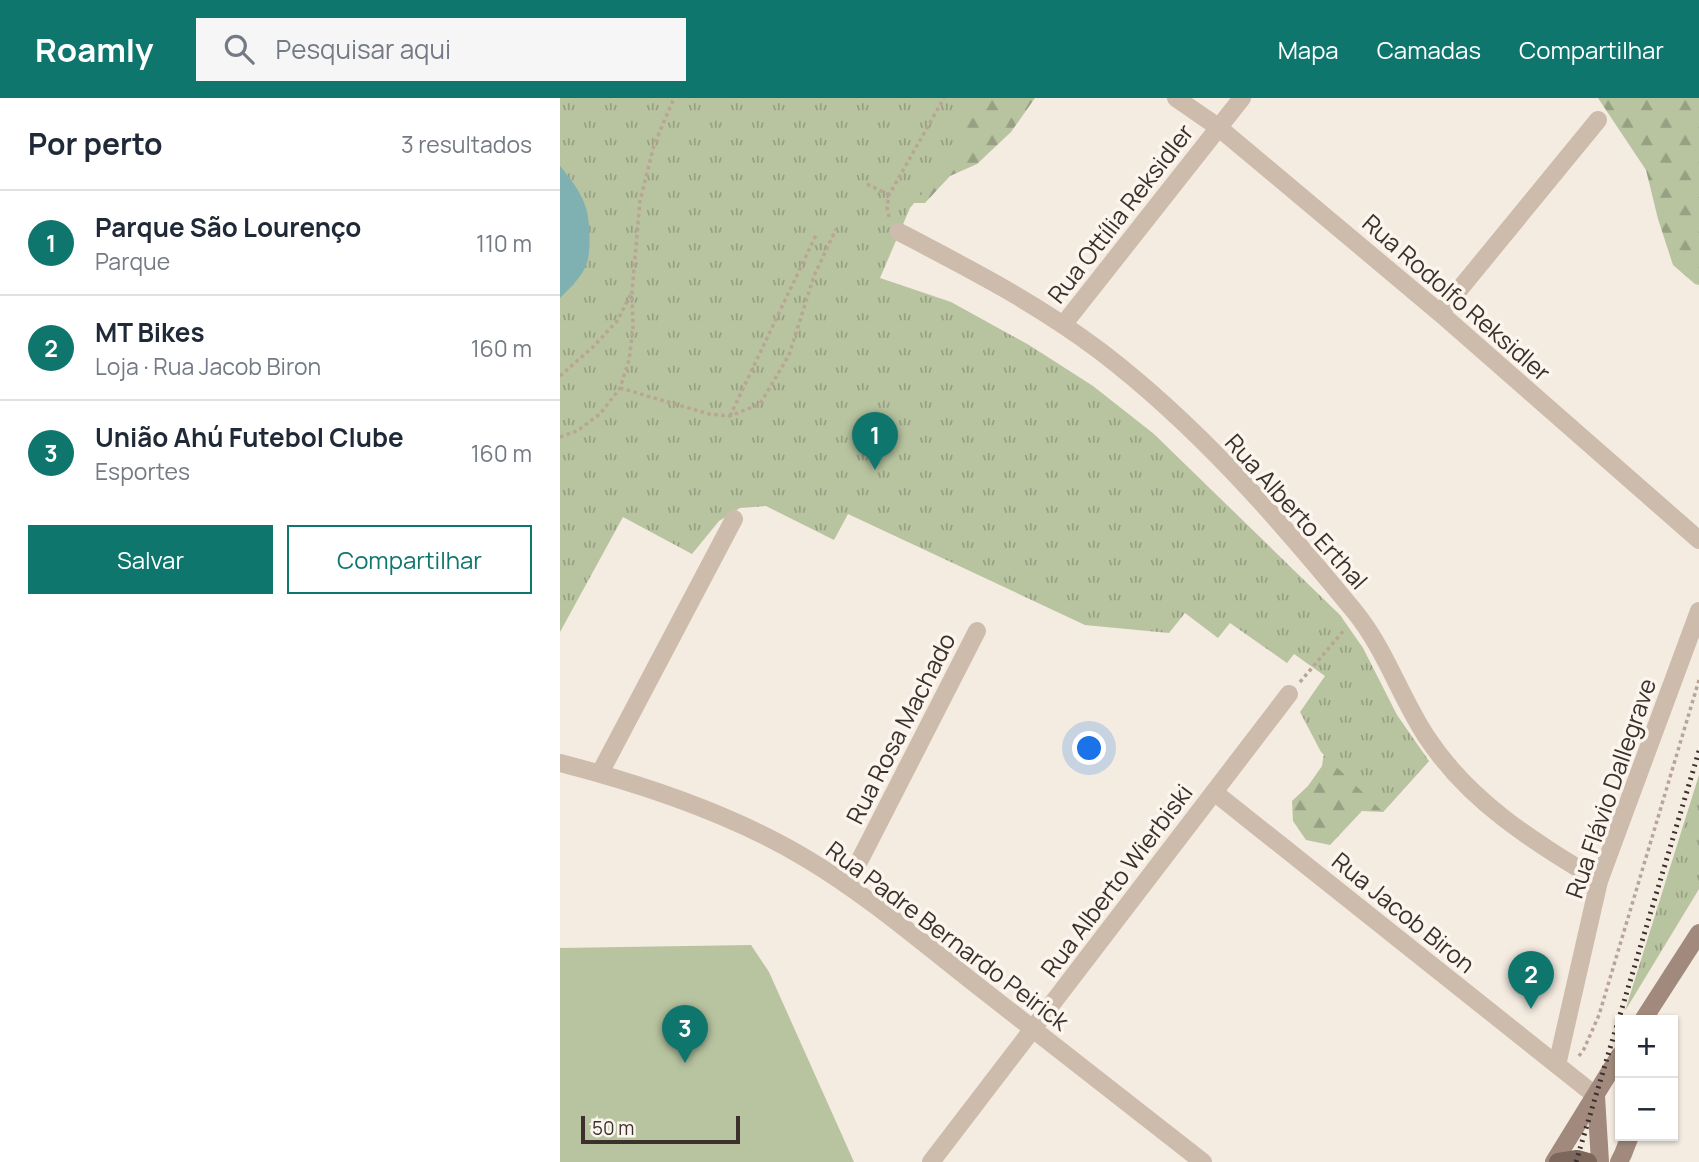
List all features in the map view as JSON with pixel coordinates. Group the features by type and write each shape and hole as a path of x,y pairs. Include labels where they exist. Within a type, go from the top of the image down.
{"main road":[{"path":"1646,1015 1699,933"},
{"path":"1556,1162 1615,1068"},
{"path":"1596,1096 1600,1162"},
{"path":"1619,1162 1628,1141"},
{"path":"1556,1162 1577,1159 1588,1162"}],"street":[{"name":"Rua Rodolfo Reksidler","path":"1176,98 1219,127 1440,313 1699,540"},
{"name":"Rua Ottília Reksidler","path":"1063,325 1242,98"},
{"path":"1440,313 1598,120"},
{"name":"Rua Alberto Erthal","path":"899,232 964,266 1063,325 1143,386 1262,502 1357,615 1386,659 1410,709 1448,766 1474,794 1504,820 1539,845 1599,881"},
{"path":"600,774 734,519"},
{"name":"Rua Flávio Dallegrave","path":"1557,1065 1599,881 1699,611"},
{"name":"Rua Rosa Machado","path":"847,885 977,631"},
{"name":"Rua Alberto Wierbiski","path":"931,1162 1289,694"},
{"name":"Rua Padre Bernardo Peirick","path":"560,763 673,798 772,840 807,859 847,885 1203,1162"},
{"name":"Rua Jacob Biron","path":"1214,792 1596,1096"}],"path":[{"path":"560,437 578,432 600,414 620,388 629,360 634,330 632,292 640,201 654,145 674,98"},
{"path":"899,232 890,222 887,207 889,195 944,98"},
{"path":"867,184 889,195"},
{"path":"620,388 709,414 730,416 760,404 789,355 814,276 835,229"},
{"path":"730,416 816,235"},
{"path":"560,376 617,321 632,292"},
{"path":"1289,694 1357,615"},
{"path":"1584,1049 1599,1015 1699,682"}],"green space":[{"path":"560,98 966,98 953,124 972,134 910,208 880,278 951,302 1029,345 1093,386 1154,434 1340,615 1363,648 1397,715 1429,761 1383,812 1321,752 1300,712 1325,676 1294,654 1287,663 1230,623 1218,638 1185,613 1169,633 1085,625 848,514 834,540 766,506 740,508 719,521 692,554 623,517 560,632"},
{"path":"869,98 1035,98 1011,132 977,164 950,176 925,203 909,203"},
{"path":"1598,98 1699,98 1699,285 1673,265 1646,170"},
{"path":"1326,741 1429,761 1383,812 1362,811 1330,845 1306,840 1293,821 1292,801 1308,786 1322,766"},
{"path":"1699,775 1699,889 1625,1011"},
{"path":"751,945 769,972 854,1162 560,1162 560,948"}],"water":[{"path":"560,166 584,202 590,236 585,268 560,298"}],"railway":[{"path":"1576,1162 1699,751"}],"place":[{"name":"Parque São Lourenço","path":"875,470"},
{"name":"MT Bikes","path":"1531,1009"},
{"name":"União Ahú Futebol Clube","path":"685,1063"}]}
